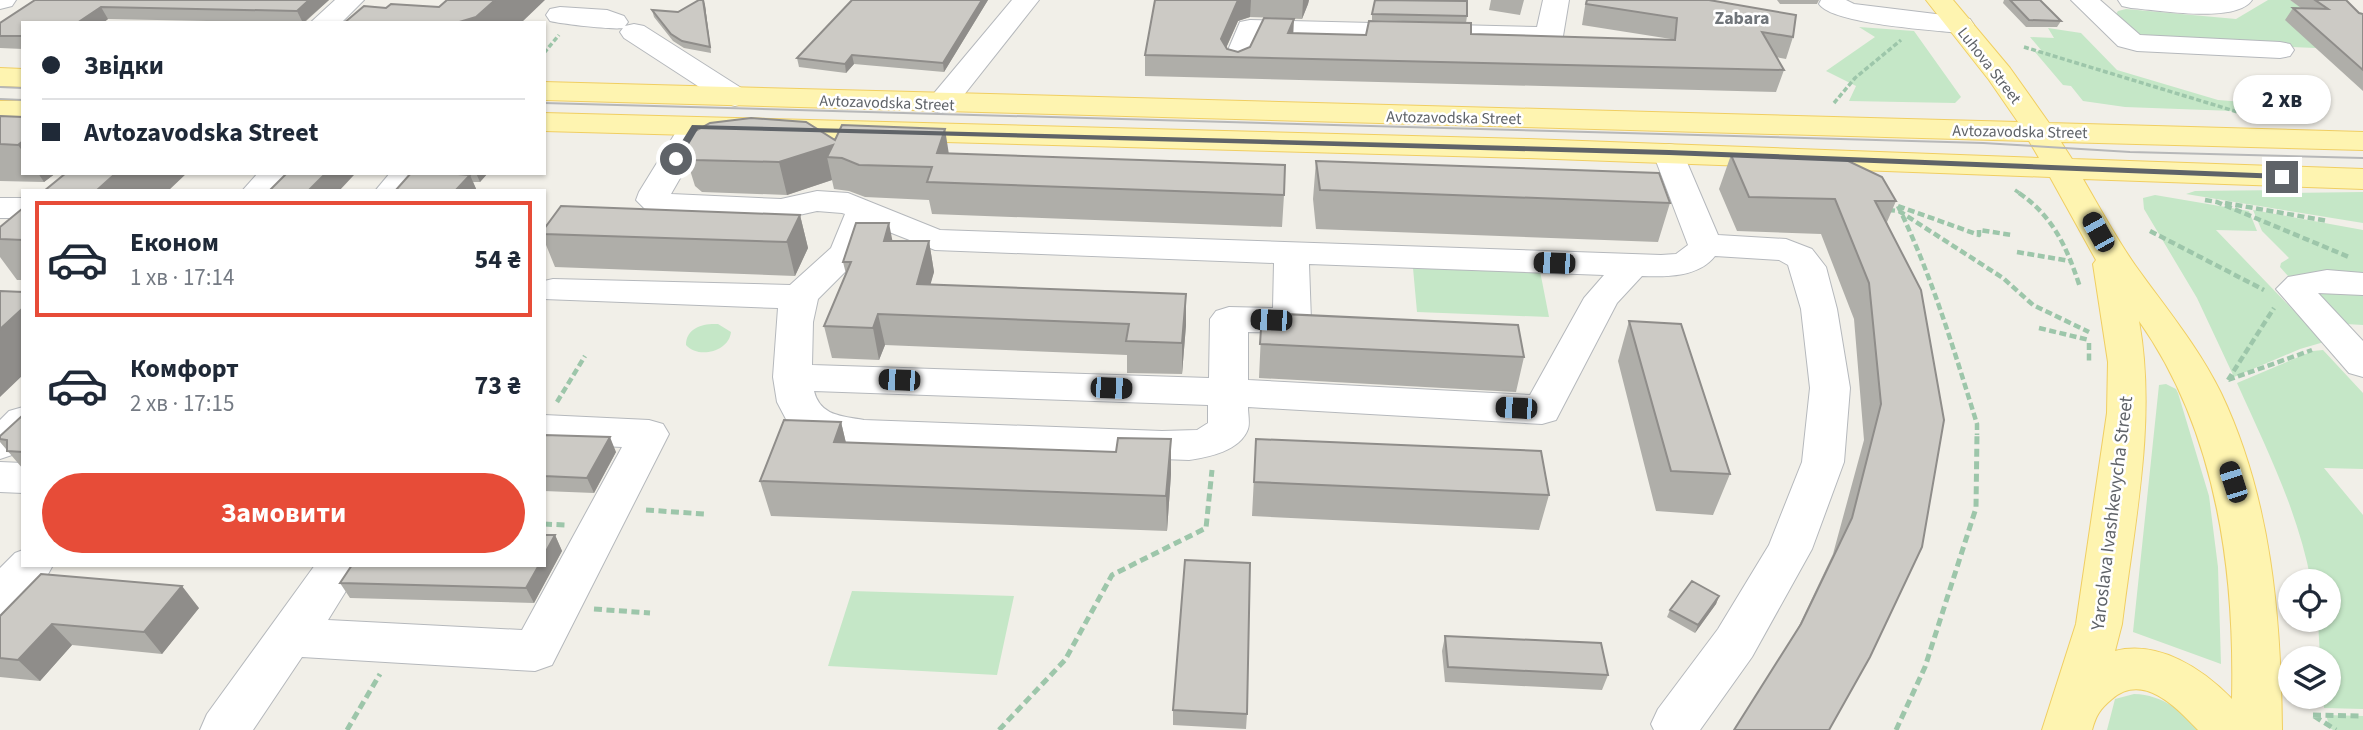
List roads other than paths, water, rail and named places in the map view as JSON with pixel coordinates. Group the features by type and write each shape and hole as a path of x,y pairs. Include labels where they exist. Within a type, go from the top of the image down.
{"main road":[{"name":"Luhova Street","path":"1939,0 2018,99 2062,166"},
{"path":"0,78 21,78"},
{"name":"Avtozavodska Street","path":"546,91 2363,141"},
{"path":"0,110 21,110"},
{"name":"Avtozavodska Street","path":"546,122 1669,153 2363,179"},
{"name":"Yaroslava Ivashkevycha Street","path":"2062,166 2127,362 2127,413 2099,624 2072,714"},
{"name":"Yaroslava Ivashkevycha Street","path":"2090,256 2178,351 2209,410 2233,482 2251,589 2258,695 2257,730"},
{"path":"2072,714 2116,670 2141,669 2188,688 2209,706 2229,730"}],"street":[{"path":"326,21 351,0"},
{"path":"941,104 1026,0"},
{"path":"1237,62 1250,29 1549,36 1556,0"},
{"path":"2084,0 2128,40 2137,43 2280,50"},
{"path":"2131,0 2218,6 2239,0"},
{"path":"1832,4 1849,11 1959,25"},
{"path":"560,15 607,18 735,97"},
{"path":"1306,15 1332,31"},
{"path":"695,127 655,192 653,200 659,204 781,209 817,201 848,204 935,240 1291,254 1633,265 1686,264 1700,254 1705,245"},
{"path":"1669,153 1705,245"},
{"path":"260,189 275,175"},
{"path":"393,189 406,175"},
{"path":"0,208 21,208"},
{"path":"862,212 852,242 841,257 820,274 801,297 795,315 793,395 800,411 813,424 837,431 1162,446 1194,445 1216,440 1228,428 1229,319 1292,321 1291,254"},
{"path":"1676,724 1735,643 1790,549 1823,462 1830,388 1819,309 1808,267 1800,257 1786,250 1705,245"},
{"path":"792,377 1228,392 1542,410 1602,298 1633,265"},
{"path":"2357,271 2300,284 2281,293 2340,337 2363,364"},
{"path":"553,290 801,297"},
{"path":"290,637 535,651 649,434 548,421"},
{"path":"0,444 21,423"},
{"path":"0,477 21,478"},
{"path":"0,597 29,567"},
{"path":"225,730 339,567"}],"tram line":[{"path":"0,87 21,88"},
{"path":"0,99 21,100"},
{"path":"546,103 1983,143 2130,152 2363,158"}],"district":[{"name":"Zabara","path":"1742,18"}]}
